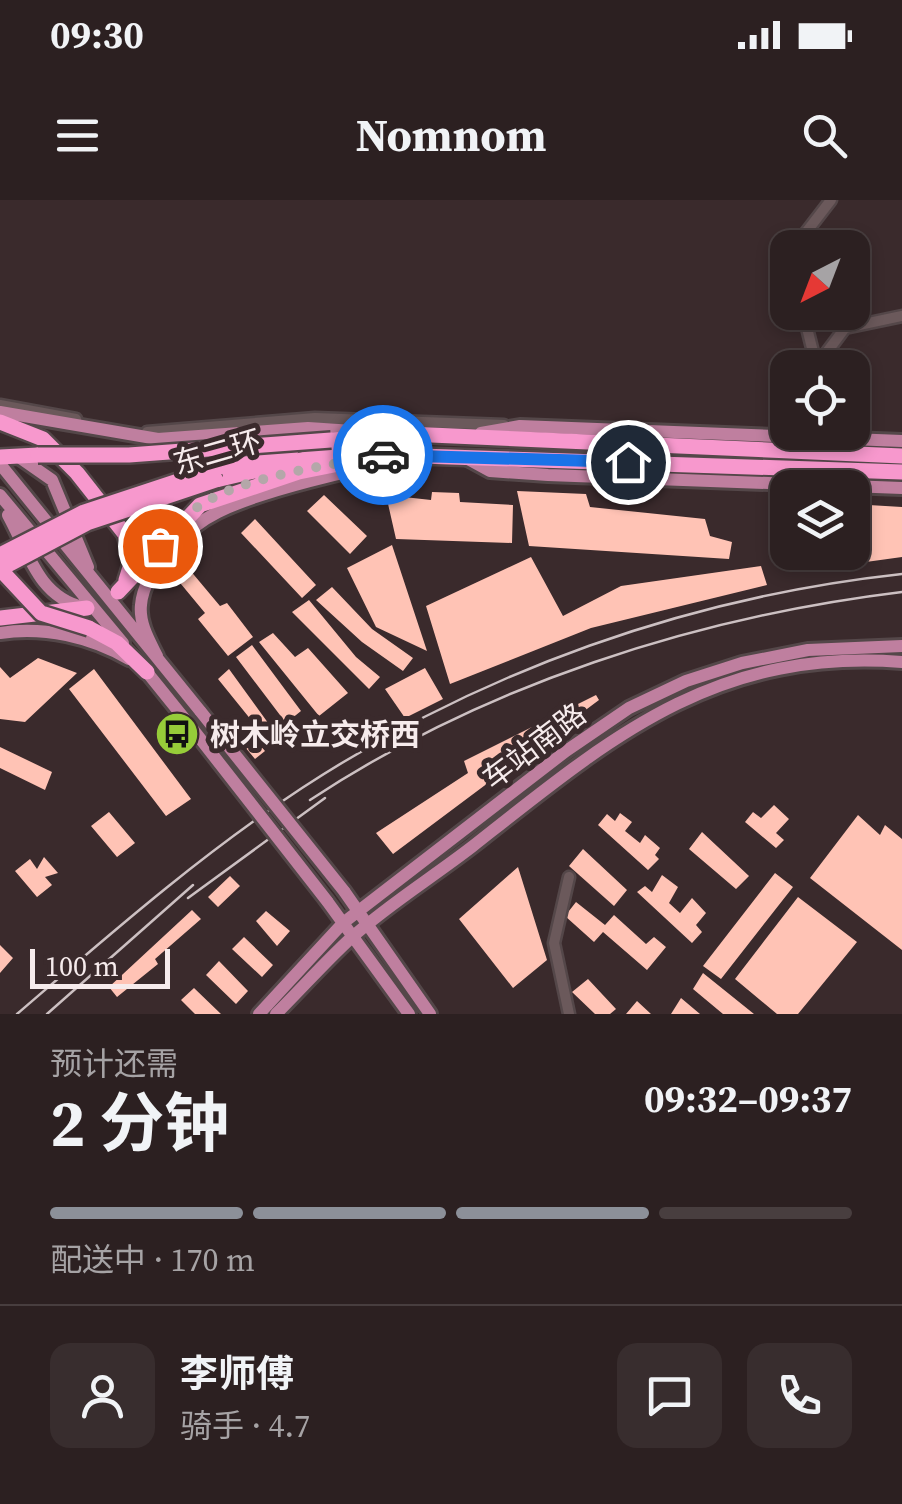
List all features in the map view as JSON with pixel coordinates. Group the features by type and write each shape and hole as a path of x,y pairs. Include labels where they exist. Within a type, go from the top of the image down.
{"highway":[{"path":"2,414 56,450 124,534 132,561 118,592 185,517 210,500 299,472 390,454"},
{"name":"东二环","path":"0,555 57,523 106,504 260,456 331,440 386,434 464,436 902,456"},
{"path":"4,459 129,455 331,440"},
{"name":"东二环","path":"0,569 87,522 242,472 331,453 902,472"},
{"path":"0,569 41,613 89,628 117,643 147,672"},
{"path":"0,618 87,608"}],"main road":[{"path":"2,414 158,440 308,428 386,434"},
{"path":"464,436 520,426 770,434"},
{"path":"870,440 902,442"},
{"path":"157,656 140,606 148,582 172,549 219,511 361,469 436,456"},
{"path":"466,458 490,470 548,475 902,488"},
{"path":"4,459 34,464 52,480 94,582"},
{"path":"4,459 94,582 344,892 430,1014"},
{"path":"0,497 40,577 55,596 87,608"},
{"path":"0,497 188,723 344,923 409,1014"},
{"path":"0,633 55,633 109,648 147,672"},
{"name":"车站南路","path":"259,1014 344,923 598,728 657,694 714,670 774,655 902,646"},
{"name":"车站南路","path":"276,1014 368,925 584,757 671,705 716,686 787,669 902,662"}],"street":[{"path":"808,230 832,200"},
{"path":"828,350 845,328 902,316"},
{"path":"2,414 151,432 315,418 520,426"},
{"path":"569,1014 554,943 570,877"}],"building":[{"path":"517,491 586,494 590,507 705,519 710,536 732,542 729,559 529,546"},
{"path":"432,492 459,493 460,502 513,505 512,543 396,539 386,495 431,500"},
{"path":"324,495 367,536 350,554 307,511"},
{"path":"870,505 902,507 902,557 870,561"},
{"path":"255,519 316,585 302,598 241,533"},
{"path":"392,545 427,651 376,627 347,568"},
{"path":"531,557 563,616 621,586 761,566 767,585 591,628 450,684 426,606"},
{"path":"189,569 220,606 227,603 253,637 228,656 198,619 205,613 176,578"},
{"path":"332,587 372,629 413,658 403,671 362,642 316,600"},
{"path":"309,600 356,657 380,677 369,689 292,612"},
{"path":"273,633 295,657 308,648 348,693 319,716 259,642"},
{"path":"252,645 301,711 286,723 236,657"},
{"path":"38,658 77,673 25,722 0,719 0,667 10,678"},
{"path":"425,668 443,699 405,718 385,689"},
{"path":"94,669 191,799 166,816 69,689"},
{"path":"229,669 279,738 259,744 265,751 255,759 235,735 245,727 250,733 256,726 218,679"},
{"path":"596,695 599,700 393,854 376,833 468,773 464,761"},
{"path":"0,747 52,772 45,790 0,768"},
{"path":"774,805 789,819 776,833 784,840 776,848 745,822 753,812 761,818"},
{"path":"109,812 135,843 117,857 91,826"},
{"path":"620,813 632,822 625,831 640,843 645,835 660,848 655,855 659,859 648,870 598,825 607,814 615,821"},
{"path":"858,815 880,835 885,825 902,839 902,950 810,878"},
{"path":"702,832 749,876 736,889 689,849"},
{"path":"583,849 627,890 614,906 569,866"},
{"path":"44,857 58,873 45,877 52,885 37,897 15,871 30,859 37,869"},
{"path":"518,867 547,960 513,988 459,919"},
{"path":"775,873 793,887 721,979 703,966"},
{"path":"662,875 678,887 669,903 680,913 692,898 706,913 696,925 702,932 692,943 637,892 645,886 652,892"},
{"path":"230,876 240,886 218,907 208,897"},
{"path":"798,897 857,942 798,1014 777,1014 735,979"},
{"path":"576,902 605,925 614,915 646,944 654,937 666,947 647,970 603,932 594,942 565,916"},
{"path":"192,910 201,919 155,959 158,964 117,997 109,987"},
{"path":"266,911 290,931 277,946 256,921"},
{"path":"244,937 273,965 262,977 232,949"},
{"path":"0,945 13,958 0,973"},
{"path":"219,961 248,991 236,1004 206,975"},
{"path":"703,973 754,1014 723,1014 693,989"},
{"path":"588,979 616,1009 610,1014 595,1014 572,992"},
{"path":"194,988 221,1014 195,1014 181,1000"},
{"path":"681,998 700,1014 671,1014"},
{"path":"637,1001 651,1014 626,1014"}],"railway":[{"path":"17,1014 227,840 370,746 441,708 514,675 666,621 822,585 902,574"},
{"path":"310,800 447,722 594,662 747,619 902,592"},
{"path":"188,898 325,798"},
{"path":"47,1014 193,885"}],"way so far":[{"path":"160,546 185,517 210,500 299,472 383,455"}],"place":[{"name":"树木岭立交桥西","path":"177,734"}],"route":[{"path":"383,455 628,462"}]}
